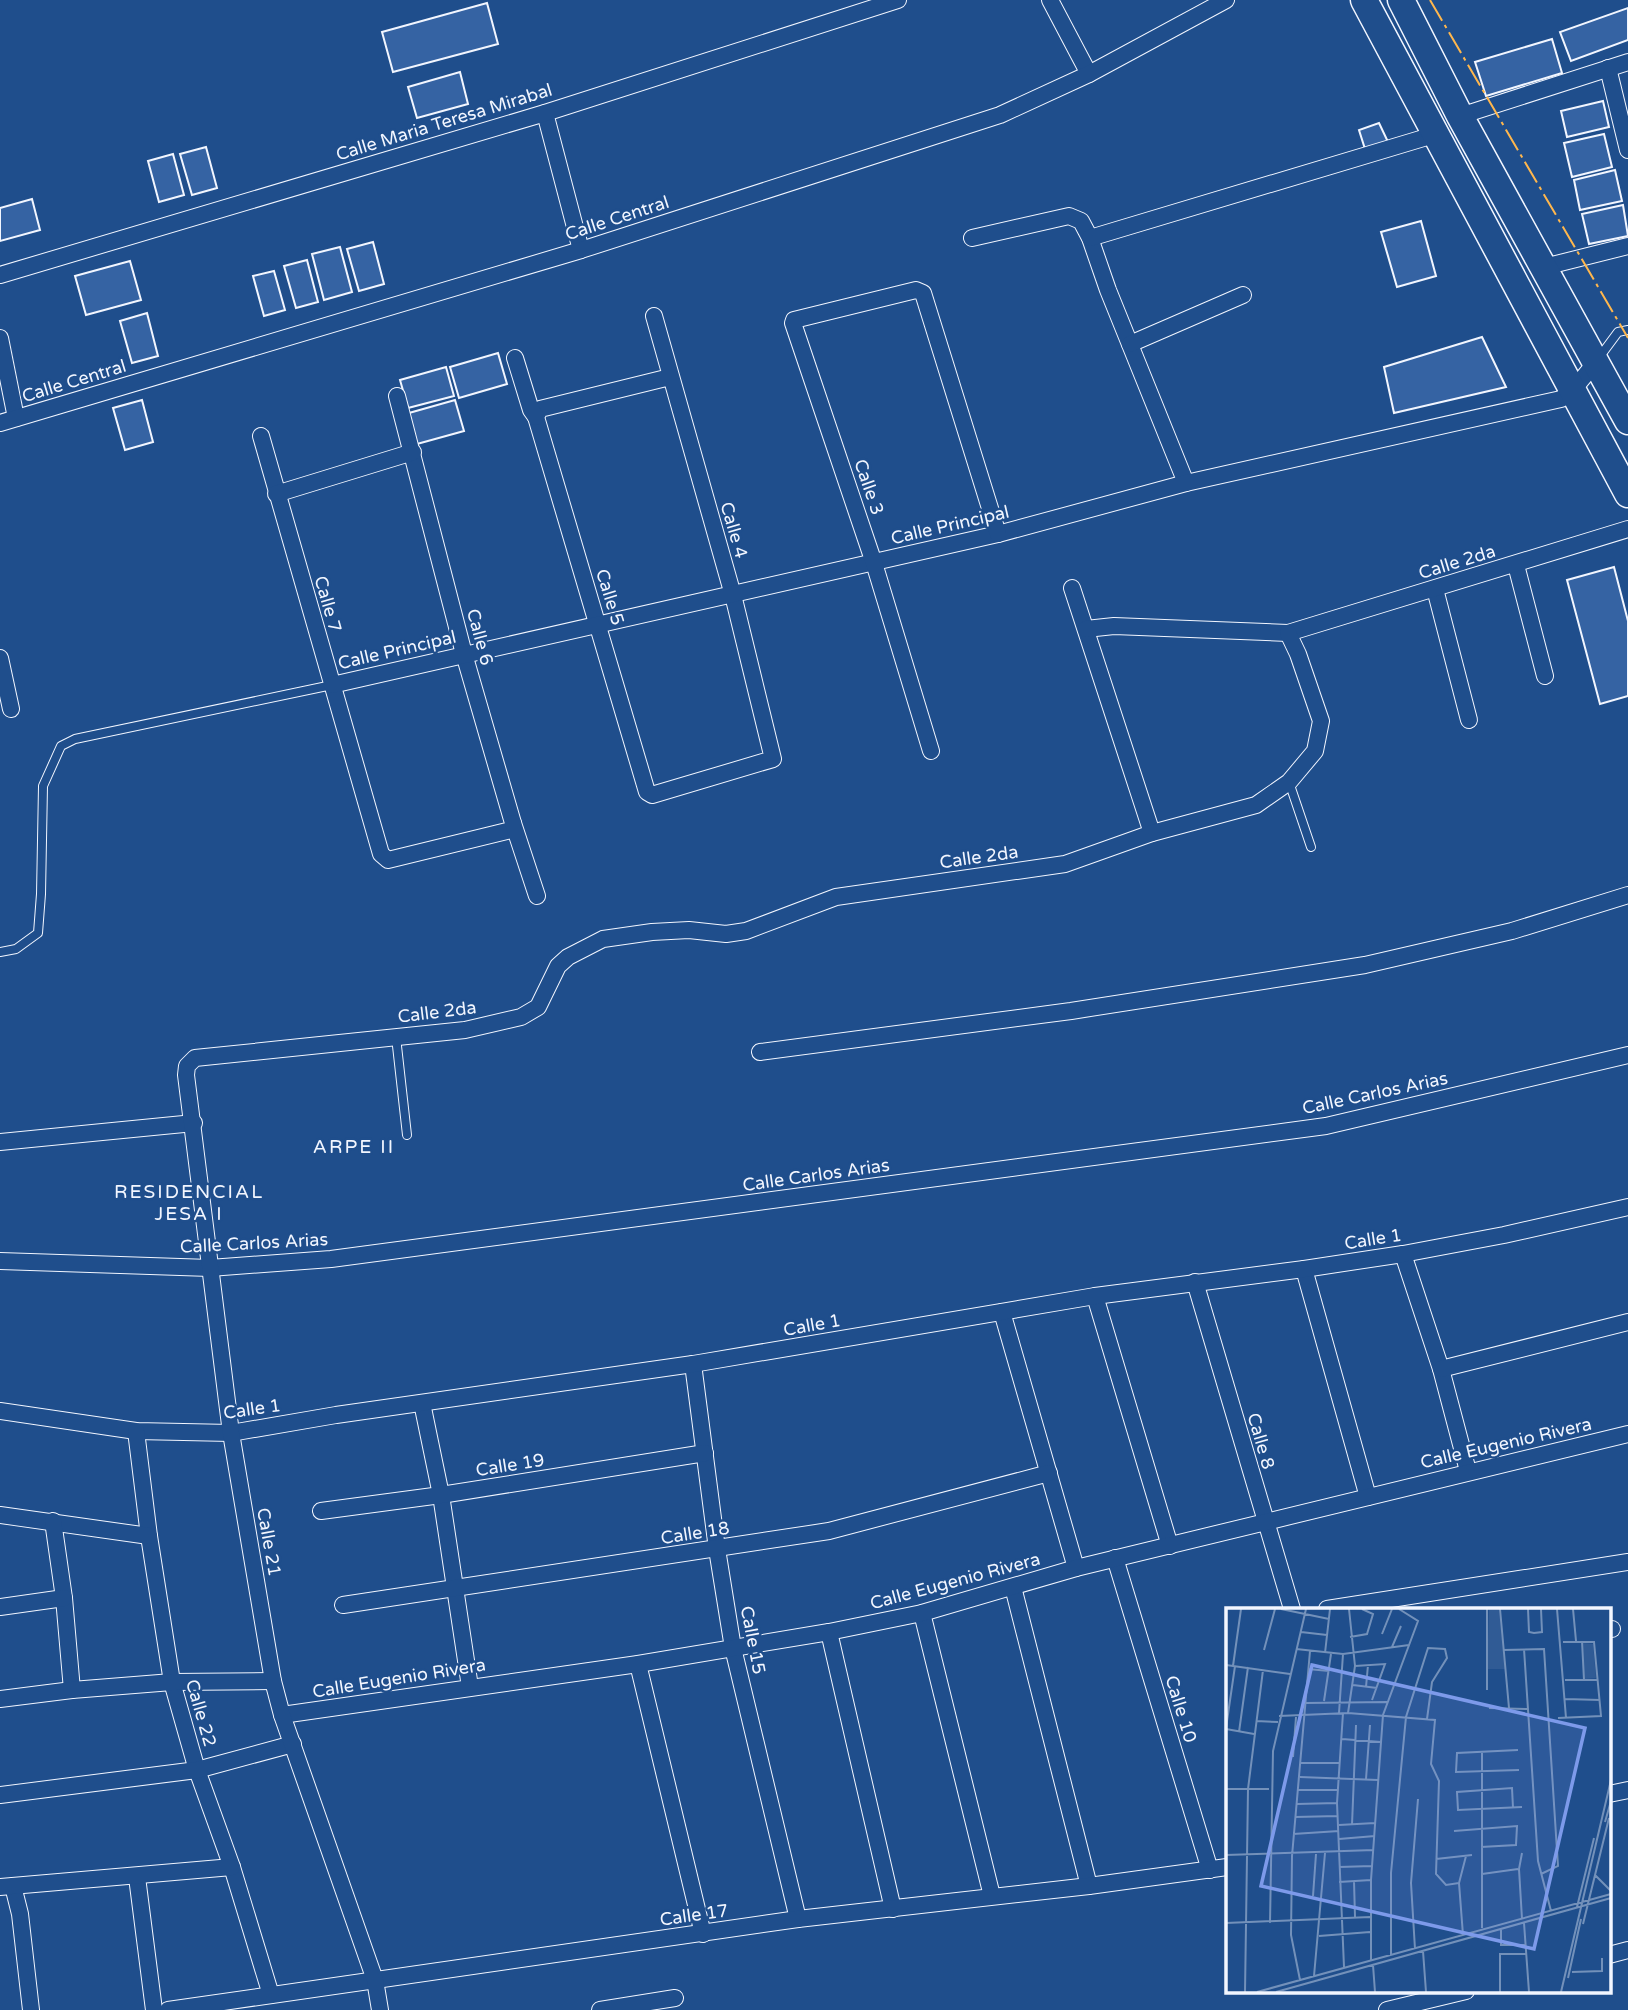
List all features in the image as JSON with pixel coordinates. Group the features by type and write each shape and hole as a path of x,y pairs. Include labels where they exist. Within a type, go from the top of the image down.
{"main road":[{"path":"1364,0 1628,494"},
{"path":"1401,0 1460,116 1628,421"}],"street":[{"name":"Calle Maria Teresa Mirabal","path":"0,275 545,113 898,0"},
{"path":"1049,0 1090,74"},
{"name":"Calle Central","path":"0,423 581,250 1000,115 1090,74 1226,0"},
{"path":"1460,116 1628,62"},
{"path":"1608,68 1628,150"},
{"path":"545,113 581,250"},
{"path":"1090,238 1437,134"},
{"path":"972,238 1069,216 1081,221 1186,483"},
{"path":"1544,267 1628,246"},
{"name":"Calle 3","path":"930,751 874,563 793,323 797,318 916,290 923,293 998,534"},
{"path":"1130,344 1243,295"},
{"name":"Calle 4","path":"652,795 772,760 773,757 733,595 654,316"},
{"path":"0,338 16,418"},
{"name":"Calle 5","path":"515,358 531,410 538,413 647,792 652,795"},
{"path":"1573,390 1596,362"},
{"path":"538,413 670,377"},
{"name":"Calle Principal","path":"332,685 998,534 1186,483 1561,399 1573,390"},
{"name":"Calle 6","path":"397,396 512,827 537,897"},
{"name":"Calle 7","path":"261,436 381,854 388,860 512,827"},
{"path":"276,494 412,452"},
{"name":"Calle 2da","path":"187,1066 194,1058 465,1030 521,1017 538,1007 558,966 568,957 603,939 652,932 689,930 726,934 746,931 836,897 1065,864 1152,833 1256,805 1289,782 1315,751 1321,721 1288,633 1628,529"},
{"path":"1516,565 1545,676"},
{"path":"1072,588 1152,833"},
{"path":"1435,589 1469,720"},
{"path":"1086,629 1114,626 1288,633"},
{"path":"0,658 11,709"},
{"path":"760,1052 1071,1011 1364,965 1512,931 1628,895"},
{"name":"Calle Carlos Arias","path":"0,1261 209,1268 331,1259 1326,1126 1628,1055"},
{"name":"Calle 21","path":"187,1066 209,1268 231,1433 273,1681 282,1715 374,1980 380,2010"},
{"path":"0,1142 194,1123"},
{"name":"Calle 1","path":"0,1411 136,1431 231,1433 335,1415 693,1364 1095,1296 1403,1254 1628,1207"},
{"path":"1403,1254 1441,1369 1468,1471"},
{"path":"1304,1269 1368,1497"},
{"name":"Calle 8","path":"1195,1282 1293,1608"},
{"path":"1095,1296 1170,1546"},
{"path":"1002,1312 1076,1568"},
{"path":"1441,1369 1628,1322"},
{"name":"Calle 15","path":"693,1364 733,1648 798,1919"},
{"path":"422,1403 441,1495 470,1687"},
{"name":"Calle 22","path":"136,1431 172,1682 197,1770 232,1867 271,1995"},
{"name":"Calle Eugenio Rivera","path":"282,1715 638,1664 829,1632 922,1613 1115,1558 1628,1434"},
{"name":"Calle 19","path":"321,1511 441,1495 705,1453"},
{"name":"Calle 18","path":"342,1605 829,1531 1049,1473"},
{"path":"0,1515 149,1536"},
{"path":"53,1521 64,1598 72,1690"},
{"name":"Calle 10","path":"1115,1558 1210,1870"},
{"path":"1333,1608 1628,1562"},
{"path":"1013,1587 1089,1886"},
{"path":"0,1608 64,1598"},
{"path":"922,1613 992,1896"},
{"path":"829,1632 893,1909"},
{"path":"638,1664 703,1934"},
{"path":"0,1699 172,1682 273,1681"},
{"path":"0,1795 197,1770 293,1744"},
{"path":"1610,1794 1628,1790"},
{"path":"31,2010 20,1914 7,1887 232,1867"},
{"name":"Calle 17","path":"168,2010 798,1919 1089,1886 1226,1867"},
{"path":"137,1877 154,2010"},
{"path":"1610,1955 1628,1950"},
{"path":"1398,2004 1456,1993"},
{"path":"600,2010 675,1998"}],"lane":[{"path":"1596,362 1618,332 1628,330"},
{"path":"0,952 16,949 38,933 43,786 61,746 75,739 332,685"},
{"path":"1289,782 1311,847"},
{"path":"396,1037 407,1135"}],"building":[{"path":"487,3 498,44 393,72 382,32"},
{"path":"1628,8 1628,40 1571,61 1560,32"},
{"path":"1552,39 1562,73 1486,96 1475,62"},
{"path":"460,72 468,104 417,118 408,87"},
{"path":"1603,101 1609,127 1567,137 1561,111"},
{"path":"1379,123 1389,144 1365,149 1359,130"},
{"path":"1604,134 1612,167 1572,177 1564,143"},
{"path":"206,147 217,188 192,195 180,154"},
{"path":"173,154 184,195 159,202 148,161"},
{"path":"1615,170 1622,201 1580,210 1574,180"},
{"path":"32,199 40,230 0,241 0,208"},
{"path":"1623,205 1628,236 1589,244 1582,214"},
{"path":"1421,221 1436,276 1397,287 1381,232"},
{"path":"373,242 384,284 359,291 347,249"},
{"path":"340,247 352,292 324,300 312,254"},
{"path":"307,260 318,302 296,308 284,266"},
{"path":"130,261 141,300 86,315 75,276"},
{"path":"274,271 285,310 264,316 253,276"},
{"path":"147,313 158,356 132,363 120,321"},
{"path":"1482,337 1506,387 1394,413 1384,367"},
{"path":"498,353 507,384 459,398 450,367"},
{"path":"446,367 454,396 408,408 400,380"},
{"path":"142,400 153,442 125,450 113,408"},
{"path":"455,400 464,431 417,444 409,413"},
{"path":"1614,567 1628,621 1628,696 1600,704 1567,580"}],"power":[{"path":"1430,0 1628,338"}],"district":[{"name":"ARPE II","path":"354,1147"},
{"name":"RESIDENCIAL JESA I","path":"189,1203"}]}
